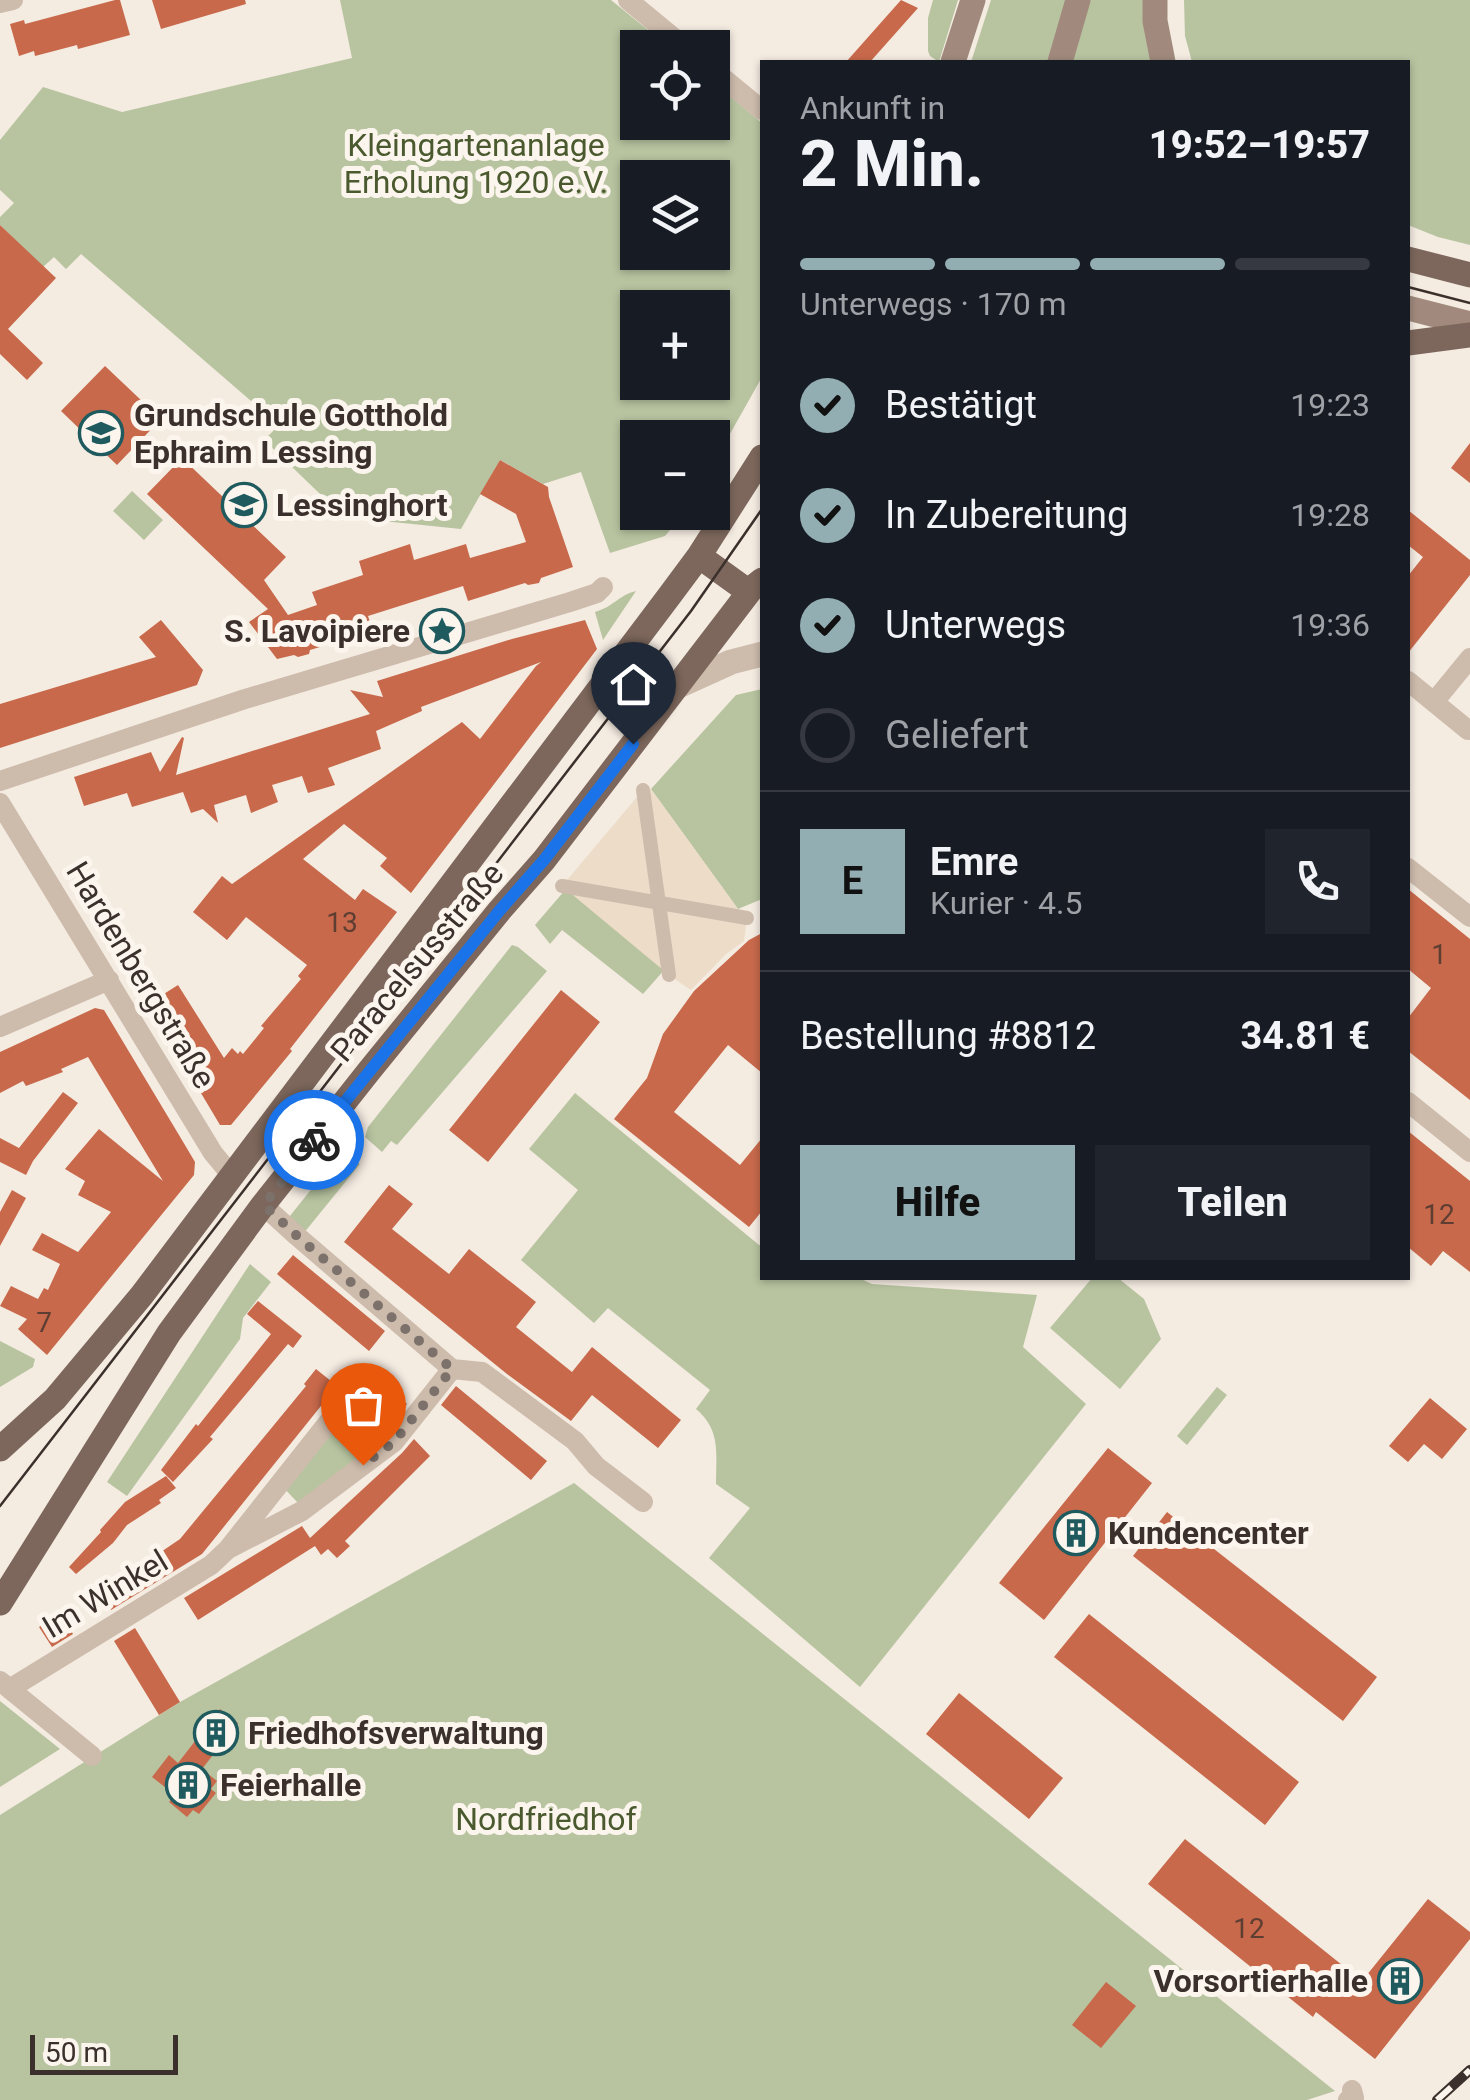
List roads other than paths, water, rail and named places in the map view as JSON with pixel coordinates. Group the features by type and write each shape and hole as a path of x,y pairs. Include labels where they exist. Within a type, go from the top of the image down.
{"main road":[{"path":"955,60 973,0"},
{"path":"1064,51 1078,0"},
{"path":"1154,0 1163,60"},
{"path":"1410,260 1470,275"},
{"path":"1410,309 1470,324"},
{"path":"1410,343 1470,335"},
{"name":"Paracelsusstraße","path":"0,1449 55,1399 142,1295 698,556 760,459"},
{"path":"698,556 758,586"},
{"name":"Paracelsusstraße","path":"0,1603 169,1333 264,1205 368,1071 544,860 758,586"}],"street":[{"path":"0,3 13,0"},
{"path":"628,0 664,30"},
{"path":"730,84 760,108"},
{"path":"0,781 245,698 583,598 604,586"},
{"path":"678,686 731,662 760,655"},
{"path":"1434,702 1470,658"},
{"path":"1410,683 1468,730"},
{"path":"643,790 669,975"},
{"name":"Hardenbergstraße","path":"0,803 213,1153 232,1176"},
{"path":"1410,870 1470,917"},
{"path":"562,886 747,918"},
{"path":"0,1027 109,980"},
{"path":"1410,1104 1470,1152"},
{"path":"264,1205 452,1369 482,1372 576,1441 596,1466 643,1502"},
{"name":"Im Winkel","path":"228,1549 302,1511 394,1442 452,1369"},
{"name":"Im Winkel","path":"6,1685 210,1565 228,1549 346,1401 394,1442"},
{"path":"6,1685 92,1756"}],"tram line":[{"path":"1410,288 1470,303"},
{"path":"0,1506 691,611 760,512"}],"railway":[{"path":"1437,2100 1470,2070"}],"place":[{"name":"Grundschule Gotthold Ephraim Lessing","path":"101,433"},
{"name":"Lessinghort","path":"244,505"},
{"name":"S. Lavoipiere","path":"442,631"},
{"name":"Kundencenter","path":"1076,1533"},
{"name":"Friedhofsverwaltung","path":"216,1733"},
{"name":"Feierhalle","path":"188,1785"},
{"name":"Vorsortierhalle","path":"1400,1981"}],"park label":[{"name":"Kleingartenanlage Erholung 1920 e.V.","path":"476,164"},
{"name":"Nordfriedhof","path":"546,1819"}]}
